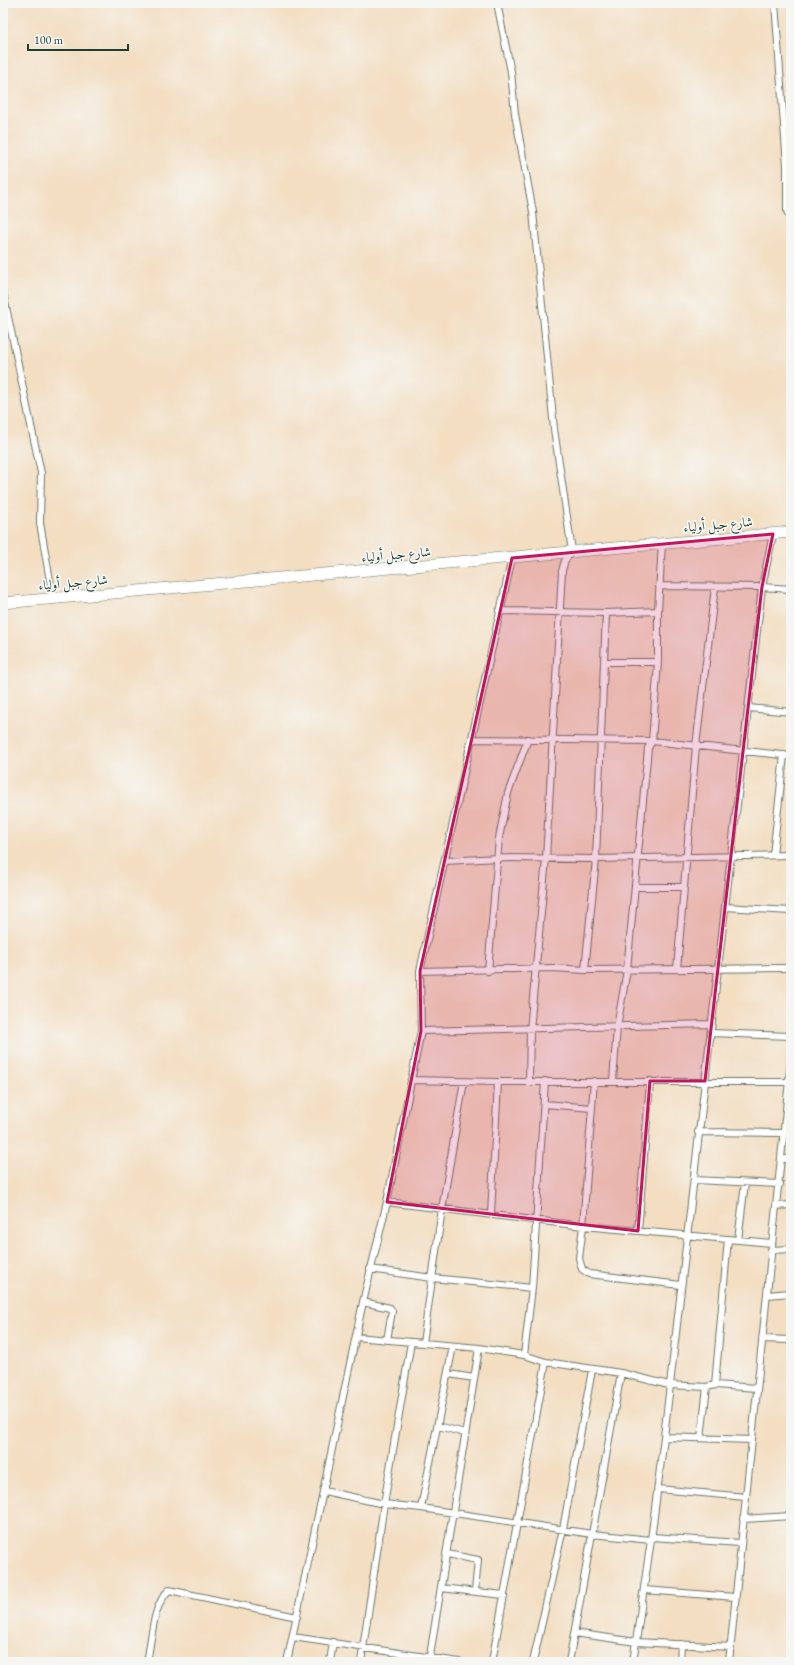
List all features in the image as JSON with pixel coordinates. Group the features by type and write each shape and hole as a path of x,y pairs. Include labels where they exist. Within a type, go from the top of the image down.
{"highway":[{"name":"شارع جبل أولياء","path":"3,603 791,532"}],"street":[{"path":"497,3 511,72 515,114 533,212 554,429 572,551 565,560 562,571 554,738 546,859 530,1030 529,1081"},
{"path":"775,3 786,158 787,211 791,221"},
{"path":"3,293 41,473 40,523 53,598"},
{"path":"633,1662 658,1489 762,587 773,534"},
{"path":"613,1082 617,1027 627,970 636,887 648,748 652,741 658,662 658,611 662,543"},
{"path":"287,1662 370,1268 387,1202 421,1031 420,971 446,861 499,611 512,558"},
{"path":"659,586 762,587 791,589"},
{"path":"677,969 685,857 696,746 715,586"},
{"path":"499,611 606,613 658,611"},
{"path":"585,970 596,859 606,613"},
{"path":"605,662 658,662"},
{"path":"749,708 791,712"},
{"path":"472,739 554,738 652,741 791,756"},
{"path":"488,971 499,838 508,794 528,739"},
{"path":"773,855 784,755"},
{"path":"446,861 498,858 596,859 791,855"},
{"path":"636,887 683,887"},
{"path":"726,907 791,911"},
{"path":"420,971 791,968"},
{"path":"421,1031 530,1030 712,1024"},
{"path":"711,1033 791,1036"},
{"path":"729,1662 771,1246 780,1184 791,1062"},
{"path":"411,1080 498,1082 789,1082"},
{"path":"423,1343 442,1208 464,1081"},
{"path":"524,1355 532,1288 545,1081"},
{"path":"594,1081 583,1226 579,1258 582,1270 589,1274 681,1286"},
{"path":"638,1231 650,1081"},
{"path":"491,1214 498,1082"},
{"path":"544,1104 592,1108"},
{"path":"698,1132 784,1133"},
{"path":"782,1159 791,1159"},
{"path":"694,1180 780,1184"},
{"path":"738,1240 745,1183"},
{"path":"387,1202 583,1226 687,1234 738,1240 791,1249"},
{"path":"776,1206 791,1206"},
{"path":"714,1384 728,1239"},
{"path":"370,1268 432,1278 532,1288"},
{"path":"767,1295 791,1293"},
{"path":"363,1302 390,1308 392,1311 387,1340"},
{"path":"356,1337 479,1348 524,1355 546,1362 592,1370 621,1373 669,1385 707,1387 714,1384 757,1388"},
{"path":"762,1340 791,1340"},
{"path":"361,1662 362,1646 384,1504 411,1342"},
{"path":"421,1508 449,1374 453,1346"},
{"path":"429,1660 479,1348"},
{"path":"492,1662 546,1362"},
{"path":"534,1662 563,1530 592,1370"},
{"path":"569,1662 621,1373"},
{"path":"449,1374 474,1378"},
{"path":"701,1438 707,1387"},
{"path":"438,1426 466,1433"},
{"path":"664,1437 752,1440"},
{"path":"658,1489 746,1497"},
{"path":"324,1491 384,1504 421,1508 592,1534 651,1539 740,1543"},
{"path":"744,1519 791,1516"},
{"path":"447,1554 478,1560 475,1592"},
{"path":"441,1588 504,1595"},
{"path":"147,1662 158,1608 162,1597 169,1590 297,1617"},
{"path":"644,1590 735,1597"},
{"path":"574,1633 636,1642 731,1647"},
{"path":"292,1637 362,1646 429,1660 459,1662"},
{"path":"330,1662 333,1642"},
{"path":"680,1662 681,1644"}],"highlighted area":[{"path":"773,534 762,587 705,1081 650,1081 638,1231 387,1202 421,1031 420,971 512,558"}]}
